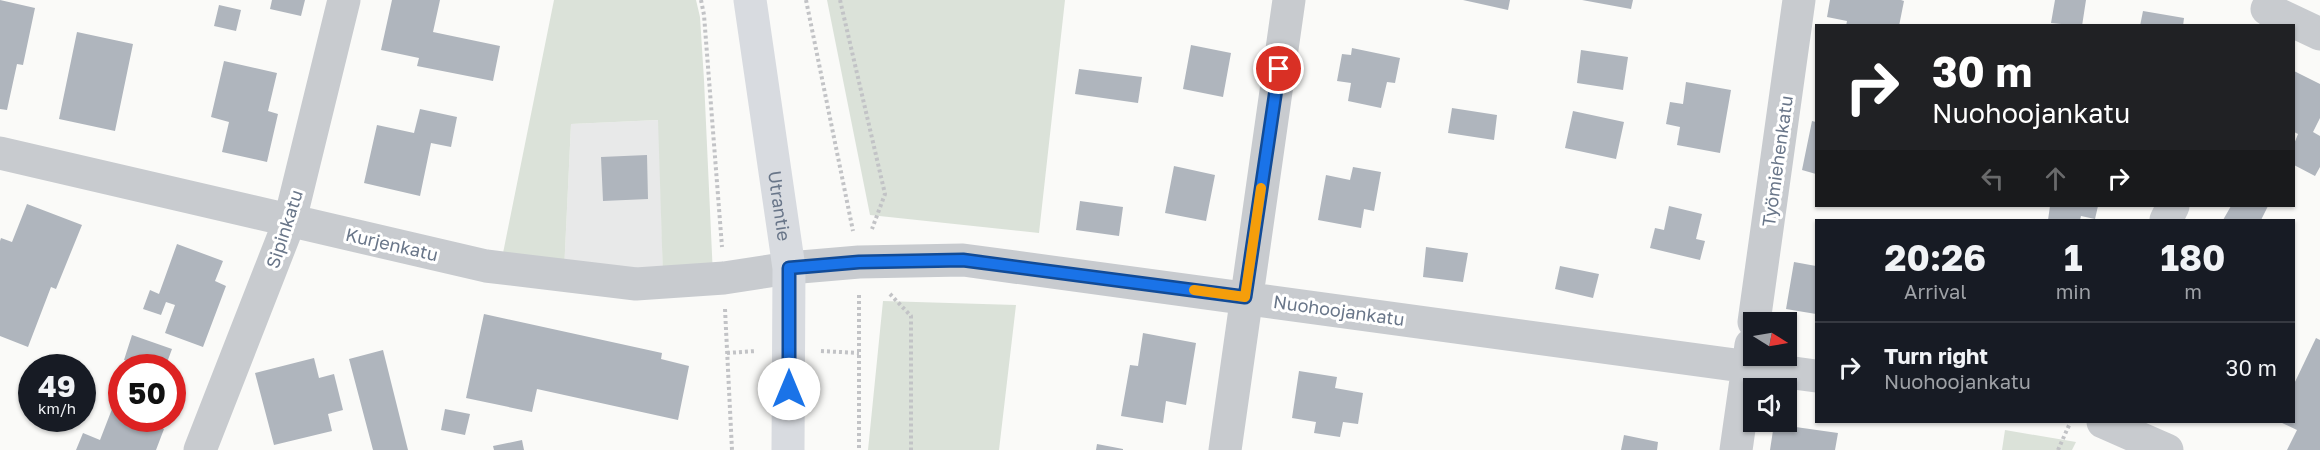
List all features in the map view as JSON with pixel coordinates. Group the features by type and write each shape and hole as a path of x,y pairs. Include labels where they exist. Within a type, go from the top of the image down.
{"main road":[{"name":"Utrantie","path":"750,0 789,268 788,450"}],"street":[{"name":"Sipinkatu","path":"200,450 290,220 344,0"},
{"path":"1225,450 1289,0"},
{"name":"Työmiehenkatu","path":"1756,312 1799,0"},
{"path":"2266,11 2320,34"},
{"name":"Kurjenkatu","path":"0,153 486,266 636,284 724,278 789,268"},
{"name":"Nuohoojankatu","path":"789,268 859,262 963,260 1815,376"},
{"name":"Työmiehenkatu","path":"1736,450 1748,367"},
{"path":"2105,423 2167,450"}],"path":[{"path":"701,0 724,278 732,450"},
{"path":"806,0 859,262 859,450"},
{"path":"840,0 885,194 859,262"},
{"path":"859,262 911,316 912,450"},
{"path":"2058,450 2071,423"}],"shaded area":[{"path":"554,0 696,0 700,17 704,80 713,276 663,278 658,120 571,124 564,272 501,263"},
{"path":"827,0 1065,0 1039,233 870,215"},
{"path":"659,120 663,278 564,272 571,124"},
{"path":"883,301 1016,305 999,450 868,450"},
{"path":"2005,430 2076,442 2072,450 2002,450"}],"building":[{"path":"0,0 35,8 23,65 17,64 7,110 0,109"},
{"path":"272,0 305,0 301,16 270,9"},
{"path":"392,0 440,0 433,32 500,46 493,81 417,66 419,58 381,50"},
{"path":"1463,0 1510,0 1508,10"},
{"path":"1582,0 1633,0 1631,9"},
{"path":"1830,0 1904,1 1899,24 1846,24 1847,21 1827,17"},
{"path":"2055,0 2086,0 2082,24 2051,23"},
{"path":"219,5 241,10 236,31 214,26"},
{"path":"2143,11 2184,18 2183,24 2140,24"},
{"path":"77,32 133,44 115,131 59,119"},
{"path":"1191,45 1231,53 1223,97 1183,89"},
{"path":"1352,48 1400,58 1395,83 1387,82 1381,108 1348,101 1351,83 1337,81 1342,54 1351,55"},
{"path":"1581,50 1628,57 1623,90 1577,83"},
{"path":"224,61 277,73 268,111 278,114 267,162 222,152 229,122 211,117"},
{"path":"1079,69 1142,77 1138,103 1075,94"},
{"path":"2295,72 2320,84 2320,118 2313,132 2320,136 2320,167 2315,176 2295,166 2295,142 2298,134 2295,132"},
{"path":"1686,82 1731,90 1720,153 1677,145 1680,127 1666,124 1670,102 1683,104"},
{"path":"1452,108 1497,115 1494,140 1448,133"},
{"path":"420,109 457,117 451,147 431,143 420,196 364,183 377,125 414,133"},
{"path":"1573,111 1624,122 1616,159 1565,148"},
{"path":"1812,121 1815,122 1815,174 1802,170"},
{"path":"647,155 648,199 603,201 601,157"},
{"path":"1174,166 1215,175 1206,221 1165,213"},
{"path":"1353,167 1381,172 1374,211 1364,209 1361,228 1318,220 1326,175 1350,180"},
{"path":"1080,201 1123,207 1119,236 1076,230"},
{"path":"27,204 82,225 56,289 51,287 28,347 0,336 0,241 1,238 12,242"},
{"path":"1669,206 1702,214 1696,239 1705,241 1700,260 1650,248 1655,228 1664,230"},
{"path":"2050,207 2098,207 2095,219 2081,216 2080,219 2048,219"},
{"path":"2230,207 2268,207 2262,219 2224,219"},
{"path":"177,244 223,261 215,281 226,286 203,347 165,333 175,305 166,302 161,315 143,309 150,290 159,294"},
{"path":"1426,247 1468,253 1463,282 1423,277"},
{"path":"1794,262 1815,266 1815,314 1786,309"},
{"path":"1560,266 1599,274 1593,298 1555,289"},
{"path":"484,314 662,353 661,359 689,366 678,420 537,389 532,412 466,398"},
{"path":"1143,333 1196,343 1186,405 1166,401 1163,423 1121,416 1130,365 1138,366"},
{"path":"132,335 172,349 170,354 126,354"},
{"path":"2316,338 2320,340 2320,450 2287,450 2297,430 2282,423 2295,423 2295,382"},
{"path":"383,350 408,450 373,450 349,359"},
{"path":"314,358 319,378 334,374 343,410 328,414 332,431 274,445 255,373"},
{"path":"1299,371 1337,377 1335,388 1363,393 1358,424 1343,422 1340,437 1314,433 1316,422 1292,418"},
{"path":"445,409 470,414 465,435 441,430"},
{"path":"108,419 108,432 163,432 156,450 76,450 83,433 100,440"},
{"path":"1797,427 1838,433 1835,450 1770,450 1773,432 1797,432"},
{"path":"1624,435 1658,442 1657,450 1621,450"},
{"path":"522,440 524,450 494,450 493,446"},
{"path":"1097,444 1123,449 1123,450 1096,450"}],"slow traffic":[{"path":"1194,290 1245,297 1261,188"}],"route":[{"path":"789,389 789,268 859,262 963,260 1245,297 1279,69"}]}
